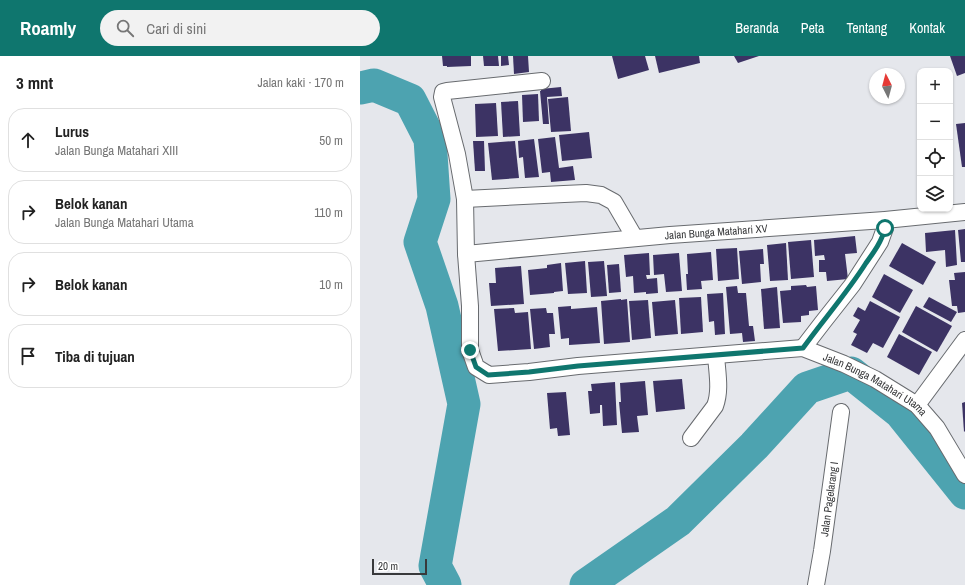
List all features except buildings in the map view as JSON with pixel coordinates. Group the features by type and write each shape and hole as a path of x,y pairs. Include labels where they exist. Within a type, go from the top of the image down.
{"street":[{"path":"466,254 465,199 457,154 442,96 443,92 447,90 542,81"},
{"path":"465,199 586,193 601,195 614,202 635,238"},
{"name":"Jalan Bunga Matahari XV","path":"466,254 635,238 885,220 965,212"},
{"path":"803,348 853,284 880,242 885,228 885,220"},
{"name":"Jalan Bunga Matahari Utama","path":"466,254 470,306 470,350 476,367 488,375 803,348 844,364 875,379 917,405 937,428 965,476"},
{"path":"917,405 965,340"},
{"path":"691,438 715,406 717,400 719,391 716,355"},
{"name":"Jalan Pagelarang I","path":"816,585 841,412"}],"waterway":[{"path":"360,88 374,85 410,100 430,139 434,199 420,242 442,306 464,404 435,566 445,585"},
{"path":"586,585 678,521 754,446 807,388 851,373 900,412 965,493"}],"route":[{"path":"470,350 476,367 488,375 578,366 803,348 853,284 880,242 885,228"}]}
